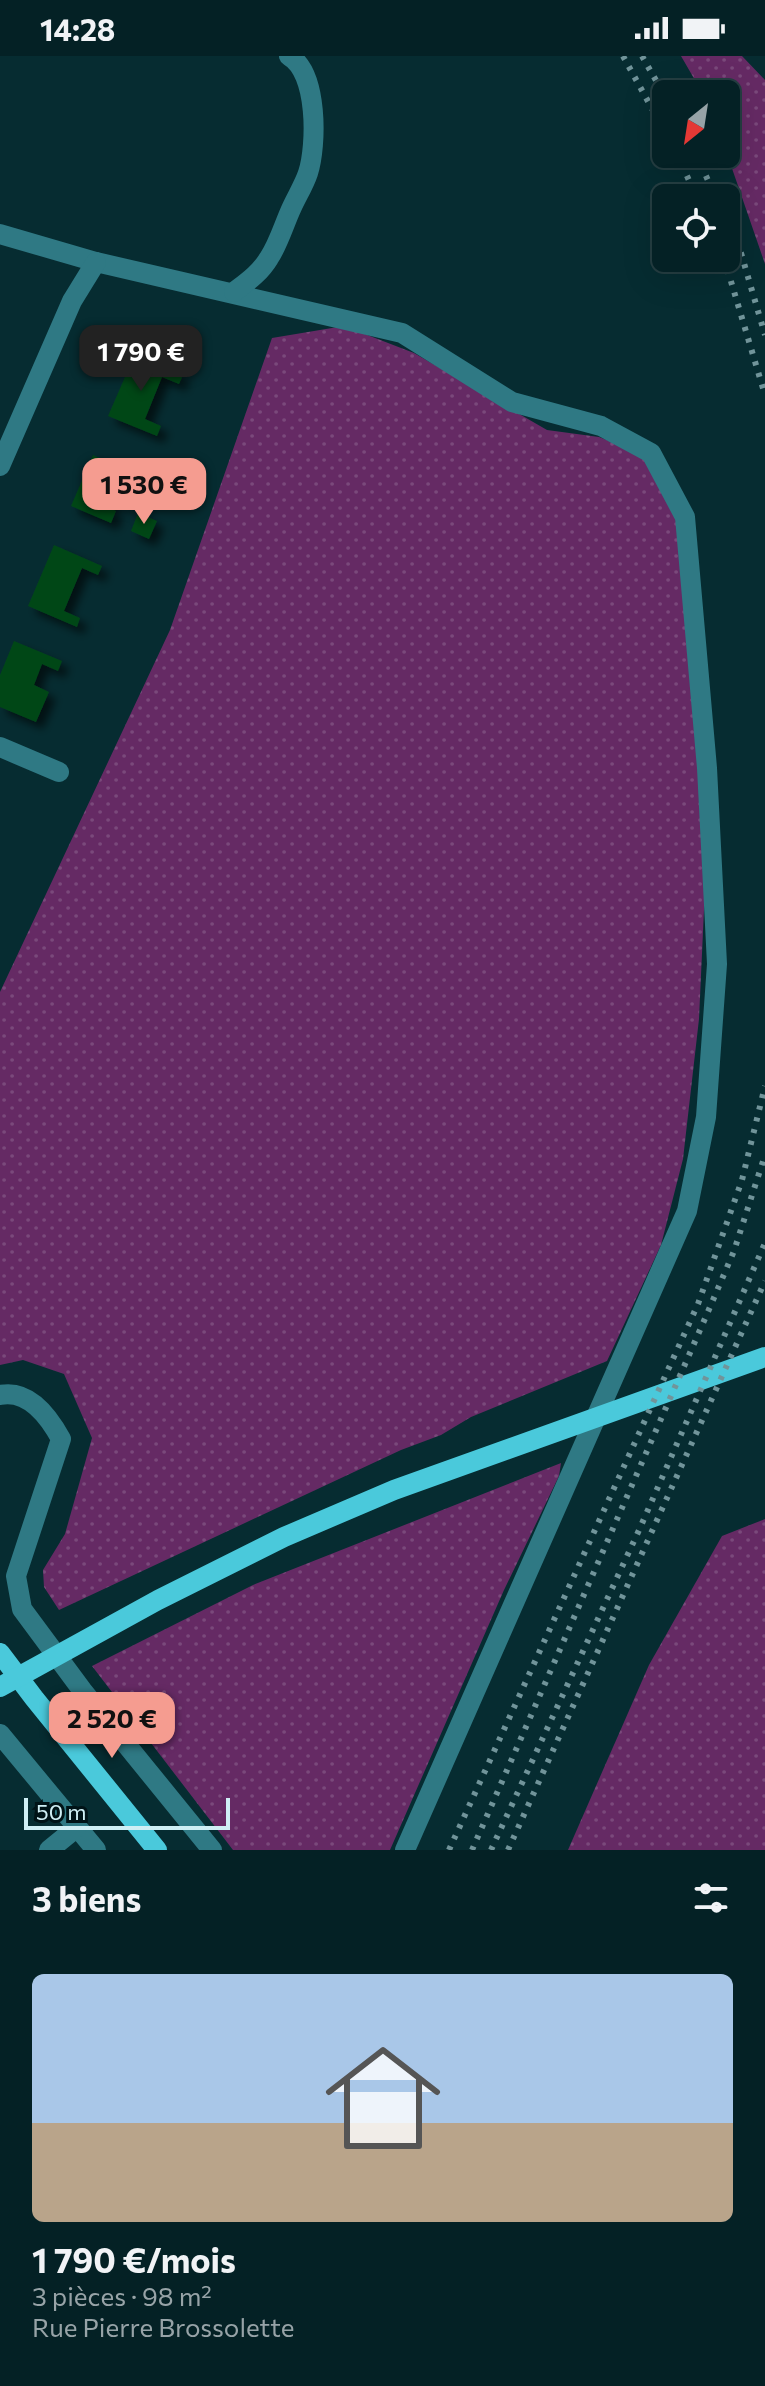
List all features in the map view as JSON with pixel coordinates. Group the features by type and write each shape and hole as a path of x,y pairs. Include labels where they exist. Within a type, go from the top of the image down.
{"main road":[{"path":"0,1687 77,1643 284,1537 394,1490 765,1357"},
{"path":"0,1653 157,1850"}],"street":[{"path":"234,292 258,274 271,255 308,172 313,132 311,99 306,75 295,59 289,56"},
{"path":"0,234 96,262 402,333 512,402 601,426 651,453 685,517 707,768 717,964 706,1117 687,1211 405,1850"},
{"path":"0,466 72,301 96,262"},
{"path":"0,747 59,772"},
{"path":"0,1395 8,1393 30,1401 49,1416 61,1439 16,1576 22,1609 82,1690 212,1850"},
{"path":"0,1734 96,1850"},
{"path":"49,1850 76,1828"}],"shaded area":[{"path":"681,56 742,56 765,80 765,264 740,184 732,168 740,168 740,80 695,80"},
{"path":"344,326 414,353 547,430 599,437 632,450 665,476 679,516 707,844 699,1019 683,1159 661,1245 607,1361 471,1417 441,1435 401,1450 59,1610 44,1587 43,1570 65,1534 92,1438 64,1374 23,1360 0,1365 0,992 170,630 272,338"},
{"path":"561,1463 559,1476 504,1590 390,1850 233,1850 92,1666 253,1585"},
{"path":"765,1519 765,1850 568,1850 649,1665 722,1536"}],"building":[{"path":"135,354 183,375 179,384 162,377 145,419 161,426 157,436 108,416"},
{"path":"93,455 132,473 127,485 118,480 107,507 116,511 111,523 71,506"},
{"path":"138,513 157,521 149,539 131,531"},
{"path":"54,545 102,566 98,575 82,568 64,611 80,618 77,627 28,606"},
{"path":"14,641 62,661 58,671 42,664 34,685 49,692 36,722 0,707 0,675"}],"railway":[{"path":"623,56 652,109"},
{"path":"642,56 656,80"},
{"path":"683,168 691,184"},
{"path":"702,168 710,184"},
{"path":"740,251 765,335"},
{"path":"728,272 765,395"},
{"path":"449,1850 698,1304 742,1180 765,1086"},
{"path":"472,1850 734,1251 765,1155"},
{"path":"491,1850 640,1528 765,1243"},
{"path":"508,1850 765,1281"}]}
